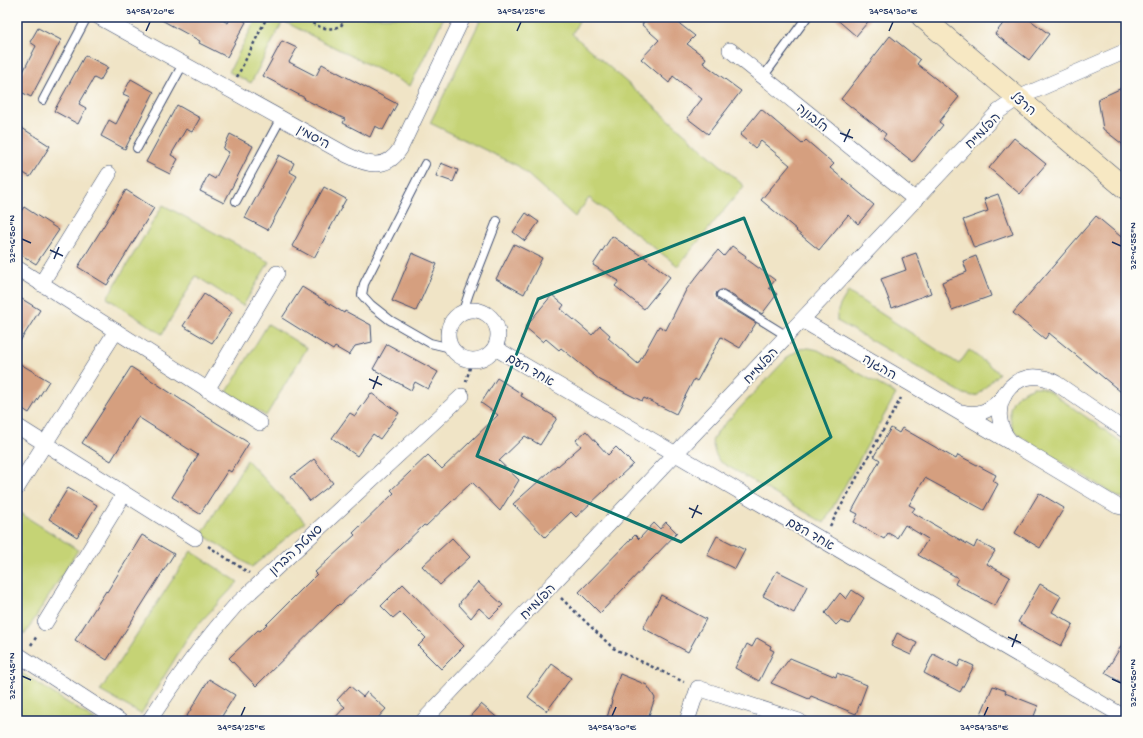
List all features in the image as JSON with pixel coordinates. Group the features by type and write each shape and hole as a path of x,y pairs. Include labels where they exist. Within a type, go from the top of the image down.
{"street":[{"name":"היסמין","path":"99,17 347,155 362,162 374,164 389,161 397,154 463,17"},
{"name":"הרצל","path":"922,17 1126,190"},
{"name":"הלבונה","path":"730,50 916,200"},
{"name":"הפלמ\"ח","path":"423,721 999,111 1018,98 1126,51"},
{"path":"41,284 110,174"},
{"path":"17,268 260,423"},
{"path":"207,390 276,272"},
{"path":"471,309 479,310 493,318 497,325 499,333 498,341 490,354 483,358 472,360 460,357 451,348 448,337 449,325 454,318 463,311 471,309"},
{"name":"ההגנה","path":"802,320 1117,506 1126,508"},
{"path":"17,488 116,331"},
{"name":"אחד העם","path":"495,348 1125,716"},
{"name":"ההגנה","path":"1017,446 1008,438 1002,429 999,418 1000,407 1008,390 1016,382 1026,377 1037,376 1050,379 1126,431"},
{"name":"ההגנה","path":"957,411 970,414 985,411 994,406 1005,395"},
{"name":"סמטת הברון","path":"149,721 208,637 235,606 462,396"},
{"path":"17,426 195,538"},
{"path":"45,623 124,494"},
{"path":"20,656 120,721"},
{"path":"688,721 698,688 799,721"}],"lane":[{"path":"43,100 87,17"},
{"path":"763,77 807,17"},
{"path":"137,148 183,64"},
{"path":"236,201 280,118"},
{"path":"425,164 364,284 362,295 371,305 390,320 430,343 451,348"},
{"path":"463,311 497,221"},
{"path":"721,295 787,336"}],"path":[{"path":"230,89 267,17"},
{"path":"302,17 322,28 334,28 341,26 346,20 346,17"},
{"path":"462,396 472,360"},
{"path":"822,539 910,383"},
{"path":"195,538 261,581"},
{"path":"550,588 613,648 698,688"},
{"path":"20,656 45,623"}],"highlighted area":[{"path":"744,218 831,437 681,542 477,456 538,299"}],"green space":[{"path":"257,17 444,17 410,86 283,21 251,83 229,72"},
{"path":"482,17 581,17 572,34 744,186 678,266 589,198 575,217 518,166 430,123"},
{"path":"163,205 269,262 243,306 196,276 162,334 107,298"},
{"path":"848,292 959,364 969,350 999,373 978,395 973,396 964,394 837,321 838,309"},
{"path":"268,324 307,348 266,416 227,392"},
{"path":"809,348 818,350 896,394 824,523 719,461 712,441 719,430 789,356 800,349"},
{"path":"1033,387 1040,387 1049,391 1126,445 1126,498 1118,497 1021,437 1013,430 1010,409 1013,401 1018,395"},
{"path":"247,460 305,522 252,567 202,534"},
{"path":"20,513 78,550 25,634 17,629 17,517"},
{"path":"191,551 238,582 192,631 141,714 100,691"},
{"path":"17,670 96,721 17,721"}],"building":[{"path":"156,17 216,17 228,23 231,17 238,17 246,22 227,57 199,43 200,41"},
{"path":"647,17 671,17 695,36 687,44 706,58 703,63 741,91 708,134 687,118 702,99 673,76 669,83 641,59 659,40 642,25"},
{"path":"834,17 872,17 856,36"},
{"path":"1008,17 1026,17 1049,34 1029,60 995,34"},
{"path":"38,28 61,40 31,97 17,90 17,70 23,72 36,46 30,42"},
{"path":"890,36 920,60 917,64 959,97 939,122 943,125 913,162 883,138 886,134 841,99"},
{"path":"282,41 297,48 289,62 316,76 322,64 397,104 383,130 375,126 370,137 343,123 345,119 304,99 305,98 263,76"},
{"path":"85,55 108,67 100,81 94,78 79,104 86,108 78,124 54,111"},
{"path":"131,79 154,92 125,149 101,136 109,120 116,124 130,97 123,94"},
{"path":"1126,86 1126,147 1103,129 1098,99"},
{"path":"177,105 200,118 192,132 186,129 171,155 178,159 170,174 146,162"},
{"path":"761,109 802,144 806,140 834,164 830,168 874,205 858,224 848,215 819,250 761,200 790,165 761,141 755,148 740,135"},
{"path":"22,128 50,146 30,177 17,169 17,136"},
{"path":"230,134 253,146 224,203 200,191 208,175 215,179 229,152 223,149"},
{"path":"1014,138 1046,164 1020,194 989,168"},
{"path":"279,155 294,163 290,172 297,176 268,230 245,218"},
{"path":"441,163 458,170 453,182 436,176"},
{"path":"324,187 346,199 314,258 292,246"},
{"path":"126,190 154,208 107,285 78,267"},
{"path":"998,194 1013,234 974,248 963,220 988,211 984,199"},
{"path":"24,207 59,230 36,264 17,252 17,217"},
{"path":"526,213 539,222 525,241 513,232"},
{"path":"1096,216 1126,241 1126,396 1049,333 1045,339 1013,313"},
{"path":"612,236 640,254 670,277 644,309 615,286 619,281 593,265"},
{"path":"514,244 542,258 524,294 496,279"},
{"path":"732,246 746,256 745,258 775,280 769,288 777,294 762,314 724,290 717,292 716,295 718,300 756,323 740,348 721,337 697,381 694,379 676,414 644,398 642,401 600,380 561,348 559,350 546,339 543,342 525,327 552,295 564,305 561,309 592,335 600,326 610,335 608,338 638,364 659,326 666,330 686,290 718,250 724,256"},
{"path":"412,253 437,264 416,311 392,301"},
{"path":"916,253 931,293 892,308 881,279 906,270 902,258"},
{"path":"976,256 991,296 952,310 942,282 967,272 963,261"},
{"path":"302,287 344,313 345,311 371,325 372,342 355,346 349,355 335,347 333,350 282,318"},
{"path":"204,294 232,312 212,343 183,326"},
{"path":"17,296 40,310 17,346"},
{"path":"387,344 438,372 428,389 415,382 411,390 373,369"},
{"path":"17,362 49,381 29,413 17,405"},
{"path":"131,367 249,443 231,472 228,470 200,514 172,497 198,455 138,417 111,461 82,443"},
{"path":"497,378 522,394 521,396 557,418 540,445 525,436 499,461 519,480 500,511 472,482 426,526 424,525 340,605 339,604 256,686 229,658 258,630 260,631 317,574 315,572 355,535 353,533 394,493 391,490 428,455 442,469 498,415 481,403"},
{"path":"371,393 399,413 380,439 373,434 357,456 332,438 350,413 355,416"},
{"path":"891,428 899,433 902,428 956,459 958,455 996,475 993,481 998,484 984,510 925,478 909,505 915,508 912,512 974,548 977,541 995,551 987,564 1010,577 995,606 955,584 958,578 918,555 928,539 905,525 897,538 888,533 884,539 854,522 858,514 852,511 880,460 874,456"},
{"path":"586,431 608,455 616,447 633,464 576,517 571,512 545,537 513,504 581,446 576,440"},
{"path":"314,459 333,483 310,501 291,477"},
{"path":"68,488 97,505 77,537 49,519"},
{"path":"1039,493 1064,508 1040,548 1015,533"},
{"path":"666,522 677,533 600,613 579,592 635,535 639,539 654,523 660,529"},
{"path":"142,535 174,554 107,660 75,640"},
{"path":"717,536 745,550 735,569 707,555"},
{"path":"452,538 470,557 440,585 422,566"},
{"path":"777,571 807,586 794,613 763,596"},
{"path":"478,582 503,605 490,618 479,608 471,618 459,605"},
{"path":"403,584 464,646 441,669 418,646 426,638 400,612 393,618 381,606"},
{"path":"1040,584 1061,596 1052,612 1073,624 1061,646 1018,622"},
{"path":"852,590 864,598 849,624 840,621 836,625 825,613 840,593 846,599"},
{"path":"661,595 706,619 688,652 643,628"},
{"path":"897,633 917,643 911,655 891,646"},
{"path":"757,638 771,646 770,649 774,651 759,681 735,668 747,644 752,647"},
{"path":"1126,638 1126,685 1105,673"},
{"path":"933,654 958,667 961,660 974,666 960,692 924,673"},
{"path":"790,658 836,677 837,673 867,685 856,714 811,696 809,699 771,683"},
{"path":"552,664 571,678 547,711 528,697"},
{"path":"620,674 647,685 655,698 647,721 606,721 612,701 611,700"},
{"path":"209,679 235,695 219,721 184,721"},
{"path":"350,686 363,697 367,692 386,709 375,721 332,721 345,707 337,700"},
{"path":"993,686 1006,691 1005,693 1038,706 1032,721 991,721 980,716"},
{"path":"481,704 501,721 466,721"}]}
